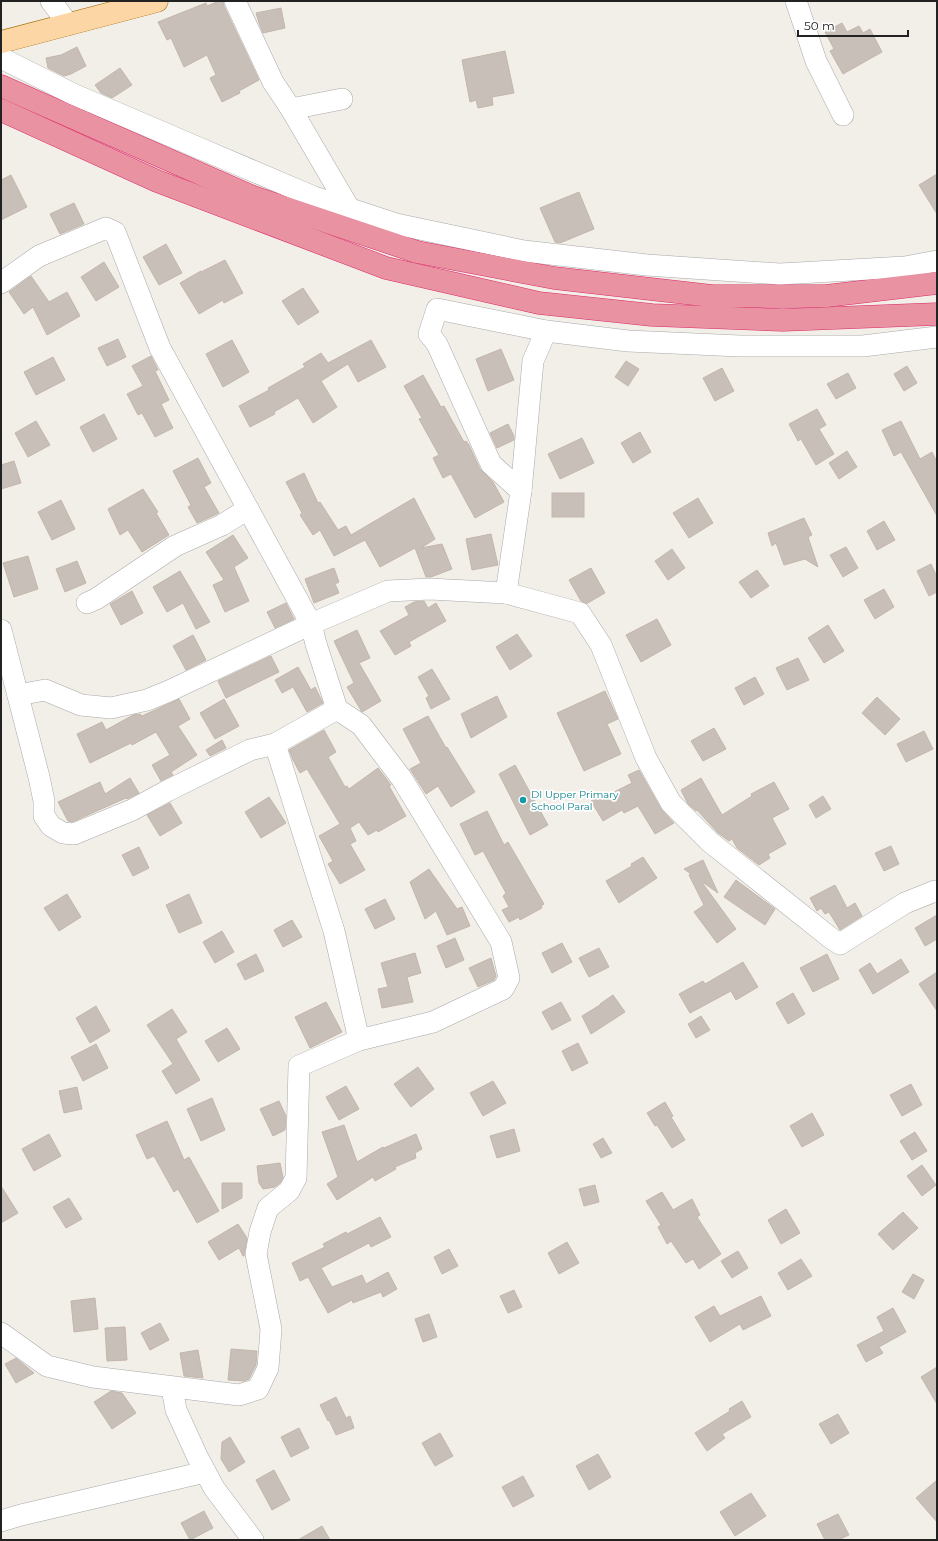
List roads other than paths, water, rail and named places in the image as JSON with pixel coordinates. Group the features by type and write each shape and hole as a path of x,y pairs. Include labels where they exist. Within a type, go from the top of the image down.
{"highway":[{"path":"1,86 253,197 417,252 554,278 712,296 826,296 937,283"},
{"path":"1,110 157,181 386,268 539,303 652,315 783,320 937,314"}],"main road":[{"path":"1,42 157,1"}],"street":[{"path":"51,1 68,24"},
{"path":"235,1 274,82 349,208"},
{"path":"796,1 816,61 843,115"},
{"path":"1,58 73,94 314,197 396,224 524,251 647,265 780,274 905,267 937,261"},
{"path":"291,109 342,98"},
{"path":"1,283 39,256 106,228 115,232 160,348 311,624 336,709 361,725 402,779 501,942 509,978 503,989 433,1022 359,1040 298,1066 296,1178 289,1191 268,1208 260,1232 256,1254 271,1329 268,1368 258,1389 239,1396 93,1377 47,1366 1,1333"},
{"path":"521,491 491,464 437,344 429,334 437,309 546,331 628,341 740,346 863,346 937,337"},
{"path":"506,593 521,491 533,361 546,331"},
{"path":"87,603 96,599 175,546 222,525 248,509"},
{"path":"18,695 45,690 81,705 110,708 147,700 169,691 311,624 388,591 430,589 506,593 580,613 601,645 646,758 671,803 710,842 832,939 840,944 905,902 937,892"},
{"path":"1,630 39,777 44,801 44,816 51,826 63,833 74,834 132,810 167,790 250,750 275,744 336,709"},
{"path":"275,744 334,931 359,1040"},
{"path":"172,1388 176,1410 205,1472 214,1488 253,1540"},
{"path":"1,1521 205,1472"}],"place":[{"name":"DI Upper Primary School Paral","path":"523,800"}]}
